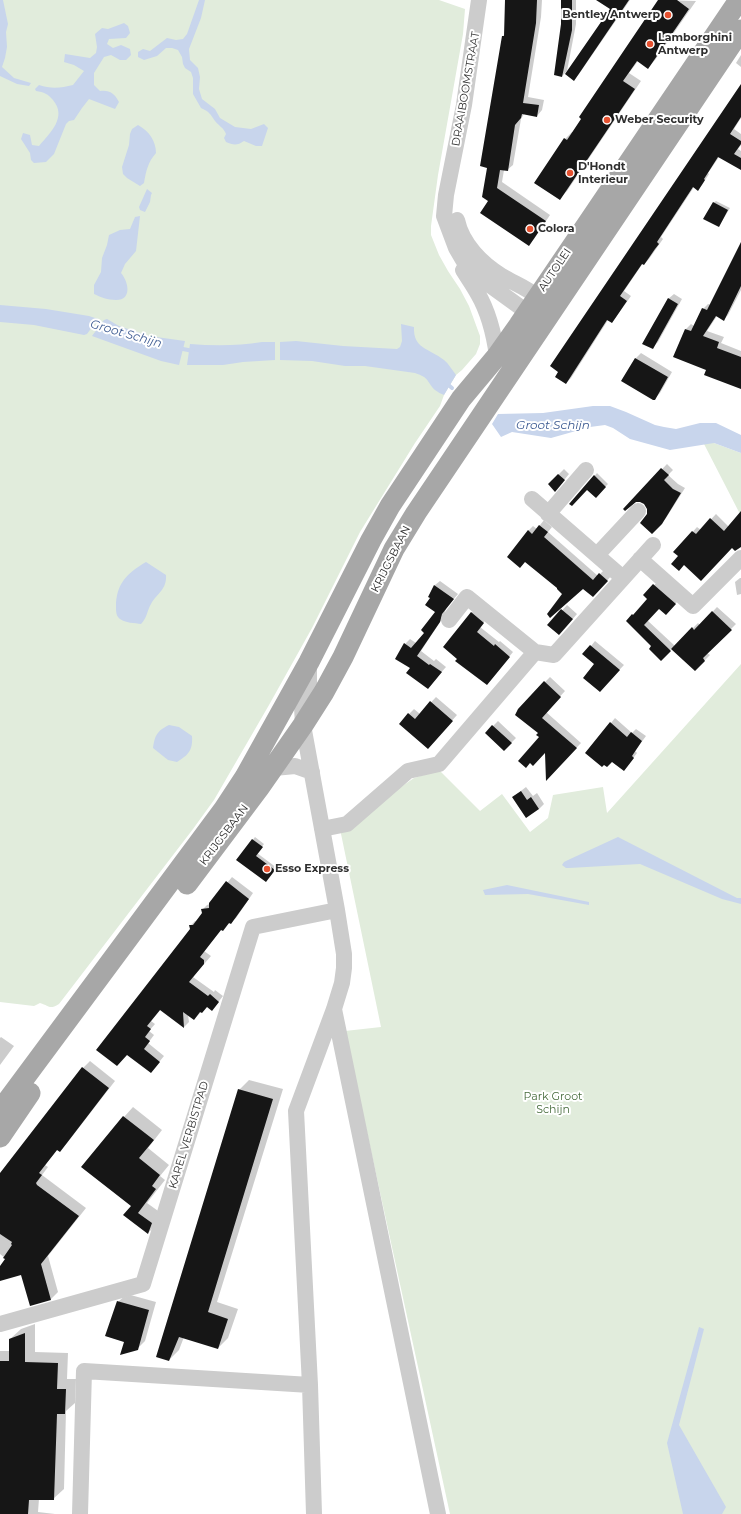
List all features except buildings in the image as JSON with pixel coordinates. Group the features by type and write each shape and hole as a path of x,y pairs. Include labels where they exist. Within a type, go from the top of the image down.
{"main road":[{"name":"AUTOLEI","path":"371,540 390,506 461,399 496,356 532,305 739,0"},
{"name":"AUTOLEI","path":"416,513 741,30"},
{"name":"KRIJGSBAAN","path":"0,1137 48,1067 274,768 303,725 324,692 343,657 394,549 416,513"},
{"name":"KRIJGSBAAN","path":"0,1111 224,809 245,777 309,662 371,540"}],"street":[{"name":"DRAAIBOOMSTRAAT","path":"479,0 466,89 446,195 444,216 451,236 463,260 480,278 532,305 548,316"},
{"name":"DRAAIBOOMSTRAAT","path":"450,177 454,194 454,209 457,223 470,249 532,305"},
{"name":"DRAAIBOOMSTRAAT","path":"463,260 462,268 477,292 490,320 494,335 496,356"},
{"path":"548,514 586,470"},
{"path":"532,499 623,578"},
{"path":"597,555 638,511"},
{"path":"449,620 467,597 535,652 554,655 653,545"},
{"path":"640,559 693,606 741,558"},
{"path":"322,829 347,824 408,771 439,764 535,652"},
{"path":"309,662 309,688 303,700 302,707 303,725 344,954 342,983 334,1009 296,1111 310,1385 314,1514"},
{"path":"274,768 295,766 312,772"},
{"name":"KAREL VERBISTPAD","path":"0,1324 144,1284 253,927 337,910"},
{"path":"334,1009 438,1514"},
{"path":"80,1514 84,1371 310,1385"}],"green space":[{"path":"0,0 439,0 465,9 463,34 438,175 431,235 439,255 469,306 480,336 480,344 476,354 456,375 444,395 440,406 415,443 360,532 312,628 214,800 59,1004 51,1007 40,1003 34,1006 0,1002"},
{"path":"714,443 741,453 741,516 704,444"},
{"name":"Park Groot Schijn","path":"741,664 741,1514 450,1514 345,1031 381,1027 340,829 414,778 439,770 480,811 502,794 530,832 548,818 553,795 603,787 607,813"}],"water":[{"path":"0,0 3,0 8,24 6,32 7,47 2,67 14,78 31,83 29,86 17,84 0,76"},
{"path":"199,0 205,0 201,18 189,49 190,60 198,68 200,77 199,89 202,99 215,109 220,118 235,127 251,129 264,124 268,128 262,146 256,146 244,141 239,144 231,144 226,142 224,138 226,134 224,130 215,121 210,113 201,108 193,94 193,78 191,72 185,68 178,50 166,48 157,56 144,60 138,57 138,52 143,49 150,51 167,38 176,40 183,39 187,34"},
{"path":"124,23 128,26 130,33 126,38 109,39 107,44 113,48 121,45 130,49 131,55 126,60 120,60 111,55 104,57 94,73 94,85 100,91 111,93 119,102 115,109 89,99 74,120 69,121 66,124 54,154 46,162 34,163 31,160 30,153 21,139 23,133 30,135 32,145 39,146 52,130 58,118 57,106 53,100 46,94 36,91 35,89 39,85 56,88 73,85 84,71 74,65 64,62 65,54 90,58 96,53 97,47 95,34 102,28 108,29"},
{"path":"138,125 151,137 156,149 156,153 148,167 144,183 140,186 123,174 122,167 129,145 130,134 132,129"},
{"path":"147,189 152,193 150,202 145,212 140,210 139,207"},
{"path":"140,216 136,251 125,264 121,273 126,281 128,290 127,294 121,299 113,300 94,294 94,285 101,272 102,258 109,235 120,230 130,229 135,217"},
{"path":"0,305 46,309 89,316 98,319 87,334 84,335 34,325 0,322"},
{"path":"107,319 119,326 149,336 185,341 179,365 161,361 92,336 104,320"},
{"path":"401,324 414,327 414,334 419,344 444,360 456,375 444,395 435,390 426,378 415,373 365,366 345,366 312,361 280,360 280,342 296,341 343,346 397,349 400,347 402,341"},
{"path":"275,342 275,360 223,365 187,365 190,344 226,345"},
{"name":"Groot Schijn","path":"593,406 610,406 655,425 676,429 700,423 716,423 741,435 741,453 714,443 670,450 630,439 613,428 605,425 590,427 551,438 512,432 501,437 492,424 498,414 543,413"},
{"path":"146,562 166,575 165,584 153,600 145,619 141,624 130,623 119,618 116,613 118,592 120,586 128,575"},
{"path":"169,725 179,727 192,736 191,749 177,762 168,760 153,748 157,734"},
{"path":"618,837 737,898 741,898 741,904 722,899 640,864 569,868 562,865 568,860"},
{"path":"507,885 589,902 589,905 528,894 485,895 483,890"},
{"path":"699,1327 704,1329 679,1425 726,1507 722,1514 683,1514 667,1443"}],"waterway":[{"name":"Groot Schijn","path":"178,348 193,351"},
{"name":"Groot Schijn","path":"446,383 452,388"}],"place":[{"name":"Bentley Antwerp","path":"668,15"},
{"name":"Lamborghini Antwerp","path":"650,44"},
{"name":"Weber Security","path":"607,120"},
{"name":"D'Hondt Interieur","path":"570,173"},
{"name":"Colora","path":"530,229"},
{"name":"Esso Express","path":"267,869"}]}
